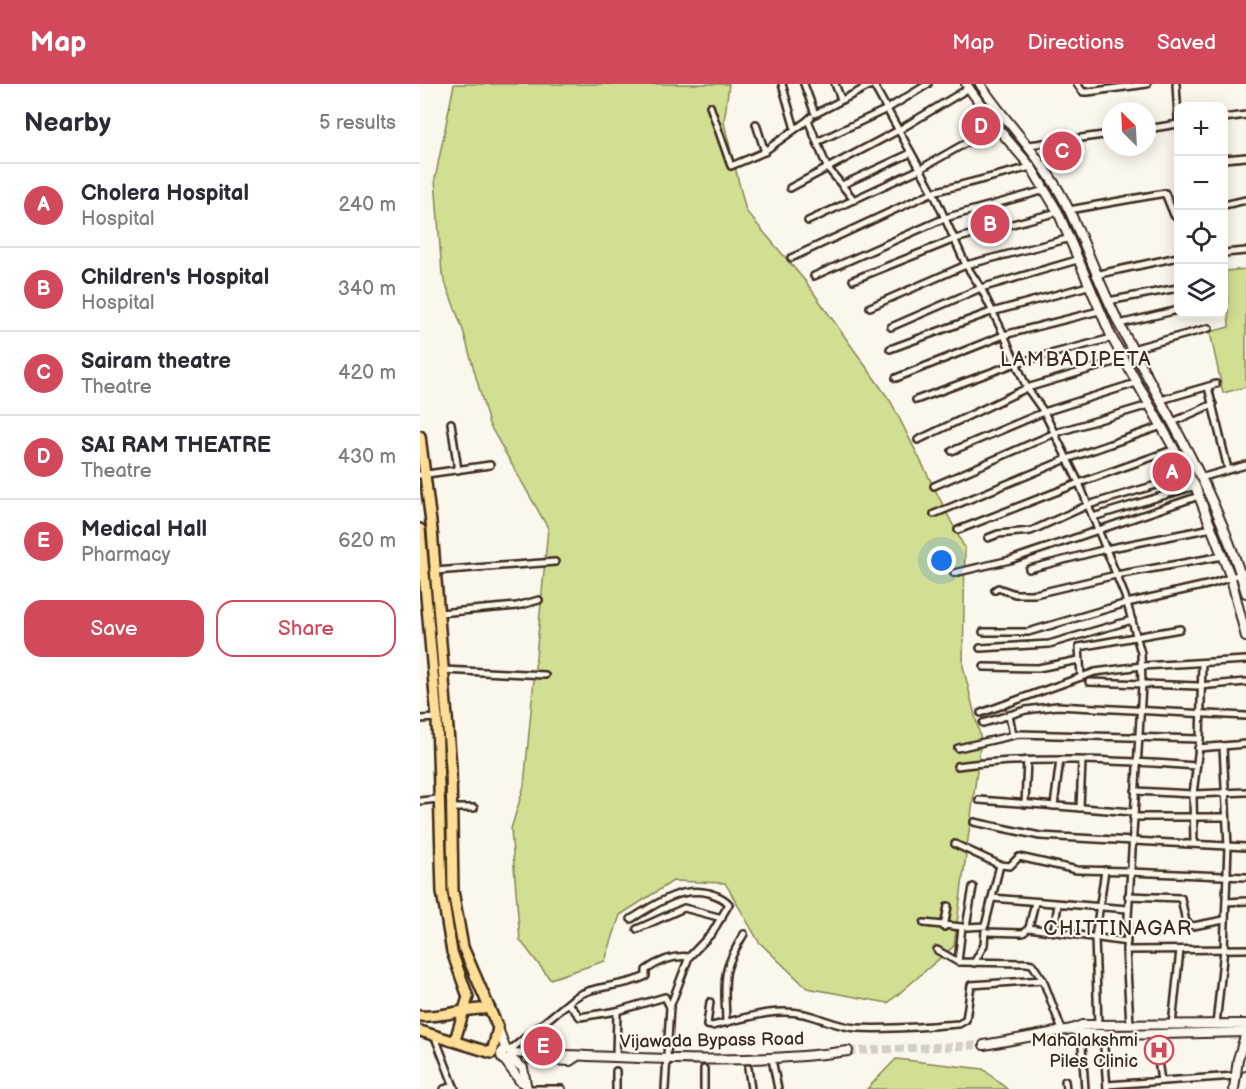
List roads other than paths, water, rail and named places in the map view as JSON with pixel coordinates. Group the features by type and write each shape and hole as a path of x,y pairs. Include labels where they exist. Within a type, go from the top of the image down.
{"main road":[{"path":"420,436 422,475 435,571 443,670 442,892 452,952 467,990 465,1011 455,1040"},
{"path":"420,529 424,622 442,718 452,808 451,866 457,926 470,967 498,1029 492,1053"},
{"path":"420,1016 490,1010"},
{"name":"Vijawada Bypass Road","path":"420,1031 492,1053"}],"street":[{"path":"782,84 795,129"},
{"path":"804,84 814,114"},
{"path":"835,84 841,99"},
{"path":"710,106 724,140 729,165 735,166 765,152 814,114 864,86 873,84 933,192 966,265 993,312 1027,388 1044,411 1079,483 1127,603 1142,666 1126,942 1130,1025"},
{"path":"817,142 887,109 928,84"},
{"path":"980,84 1029,145 1069,210 1095,275 1119,324 1202,477 1243,573 1246,592"},
{"path":"1077,84 1080,90 1088,93 1147,84"},
{"path":"1176,84 1178,102"},
{"path":"790,188 899,130 967,86 996,126 1031,167 1058,212 1067,239 1112,338 1192,480 1213,527 1232,578 1246,638"},
{"path":"983,108 993,102"},
{"path":"1228,117 1246,115"},
{"path":"808,120 827,167 854,200"},
{"path":"756,124 765,152"},
{"path":"1156,128 1174,125"},
{"path":"808,221 920,169 996,126"},
{"path":"1029,145 1102,135"},
{"path":"842,185 911,153"},
{"path":"1228,159 1246,157"},
{"path":"791,258 933,192 1031,167"},
{"path":"814,276 945,218 1045,190"},
{"path":"1069,210 1165,193 1174,215"},
{"path":"1228,204 1246,200"},
{"path":"853,280 955,239 1058,212"},
{"path":"870,307 966,265 1067,239"},
{"path":"1228,253 1246,251"},
{"path":"1095,275 1174,258"},
{"path":"891,327 981,288 1077,260"},
{"path":"890,349 993,312 1088,286"},
{"path":"1108,301 1174,289"},
{"path":"896,378 1004,335 1099,310"},
{"path":"1119,324 1174,311"},
{"path":"1132,349 1209,328"},
{"path":"916,400 1016,363 1112,338"},
{"path":"918,440 1027,388 1124,359"},
{"path":"952,451 1044,411 1136,382"},
{"path":"1161,400 1216,384"},
{"path":"1208,387 1228,470"},
{"path":"1173,422 1213,404"},
{"path":"934,486 1055,433 1149,405"},
{"path":"451,423 458,470"},
{"path":"934,514 1067,459 1162,426"},
{"path":"958,530 1175,449"},
{"path":"422,475 490,465"},
{"path":"988,538 998,534 1031,531 1088,505 1246,465"},
{"path":"1093,517 1192,480"},
{"path":"954,573 1010,560 1199,496"},
{"path":"1029,569 1106,549 1213,527"},
{"path":"994,590 998,588 1015,594 1035,594 1116,575 1223,556"},
{"path":"435,571 555,562"},
{"path":"983,632 1028,632 1127,603 1178,593 1243,573"},
{"path":"439,613 517,606 539,600"},
{"path":"980,648 1049,644 1132,620"},
{"path":"1081,676 1079,647 1180,629"},
{"path":"984,667 1038,668 1079,660"},
{"path":"981,713 1095,672 1142,666 1246,660"},
{"path":"1194,844 1193,794 1200,739 1202,663"},
{"path":"443,670 545,675"},
{"path":"1089,682 1142,686 1201,686 1246,682"},
{"path":"983,723 1009,715 1057,706 1246,716"},
{"path":"1009,715 1013,735"},
{"path":"420,720 442,718"},
{"path":"958,748 1013,735 1139,735 1200,739"},
{"path":"1198,747 1246,744"},
{"path":"1216,1025 1224,949 1228,847 1223,746"},
{"path":"957,766 1028,760 1082,760 1137,761 1196,766"},
{"path":"1025,804 1028,760"},
{"path":"1054,806 1060,760"},
{"path":"1080,808 1082,760"},
{"path":"1135,791 1193,794 1246,792"},
{"path":"420,801 441,799"},
{"path":"979,800 1133,814 1193,818 1225,817"},
{"path":"452,808 474,808"},
{"path":"974,822 1040,836 1246,847"},
{"path":"955,844 1000,865 1010,866 1019,857 1077,870 1246,877"},
{"path":"974,963 984,945 985,929 1000,865"},
{"path":"1098,1025 1095,938 1105,870"},
{"path":"958,962 973,887"},
{"path":"631,919 670,896 691,891 711,894 727,902 729,908 712,933 689,957 670,1007 665,1089"},
{"path":"1128,896 1178,897 1183,901 1186,922 1193,926 1224,920"},
{"path":"992,898 1128,909"},
{"path":"1226,902 1246,901"},
{"path":"924,923 944,927 1023,933 1029,928 1035,902"},
{"path":"1054,931 1058,904"},
{"path":"944,927 948,906"},
{"path":"637,929 684,908 722,918"},
{"path":"1029,928 1126,942"},
{"path":"726,1023 724,976 729,959 744,934"},
{"path":"1126,950 1246,949"},
{"path":"937,950 958,962 1032,964 1043,980 1062,1030"},
{"path":"1172,1025 1180,950"},
{"path":"507,1054 581,991 636,982 646,976 646,970 650,967 669,959 689,957"},
{"path":"710,1002 707,1025 726,1023 744,1016 787,1013 803,1014 824,1022 855,1028 960,1024 966,1020 971,985 1043,980"},
{"path":"568,1003 580,1017 617,1011 665,997 670,1007"},
{"path":"616,1058 617,1011"},
{"path":"984,1045 1072,1029 1082,1025 1246,1024"},
{"path":"498,1029 520,1082 527,1087 562,1089"},
{"path":"1072,1029 1081,1033 1103,1034 1246,1032 1234,1089"},
{"path":"1081,1033 1085,1089"},
{"path":"1103,1034 1107,1087 1235,1076"},
{"path":"1154,1034 1161,1081"},
{"path":"435,1035 455,1088 444,1089"},
{"name":"Vijawada Bypass Road","path":"492,1053 616,1058 772,1059 848,1051"},
{"path":"772,1059 778,1089"},
{"path":"748,1068 751,1089"},
{"path":"704,1069 704,1089"},
{"path":"616,1071 616,1089"},
{"path":"1245,1089 1246,1076"},
{"path":"1065,1081 1066,1089"}],"tunnel":[{"path":"848,1051 984,1045"}],"place":[{"name":"SAI RAM THEATRE","path":"981,126"},
{"name":"Sairam theatre","path":"1062,151"},
{"name":"Children's Hospital","path":"990,224"},
{"name":"Cholera Hospital","path":"1172,472"},
{"name":"Medical Hall","path":"543,1046"},
{"name":"Mahalakshmi Piles Clinic","path":"1159,1050"}],"district":[{"name":"LAMBADIPETA","path":"1076,359"},
{"name":"CHITTINAGAR","path":"1118,928"}]}
